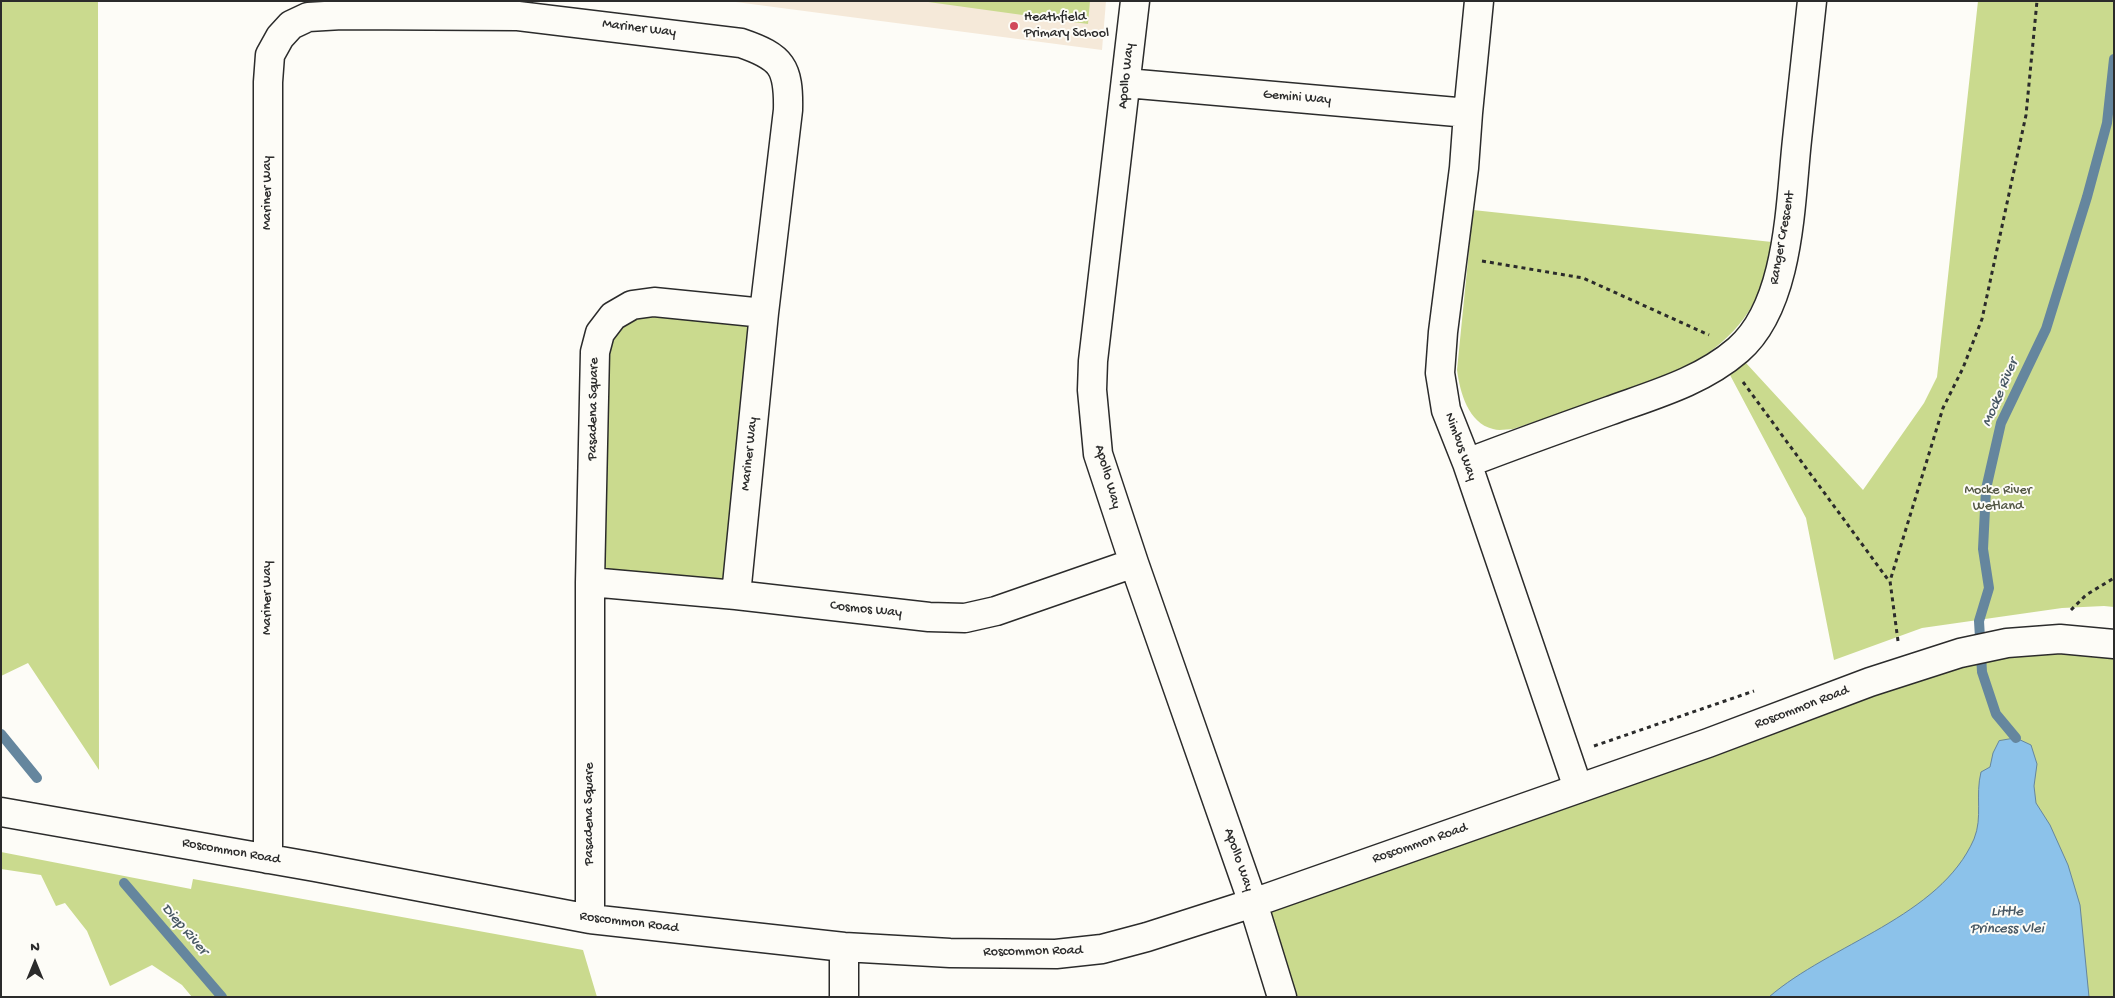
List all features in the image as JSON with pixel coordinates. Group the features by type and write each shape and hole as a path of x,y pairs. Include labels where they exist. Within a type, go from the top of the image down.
{"street":[{"name":"Apollo Way","path":"1135,1 1092,390 1098,454 1134,563 1253,902 1282,997"},
{"name":"Nimbus Way","path":"1479,1 1464,168 1440,373 1446,410 1467,463 1578,788"},
{"name":"Ranger Crescent","path":"1467,463 1676,387 1711,370 1733,354 1767,311 1780,274 1788,228 1812,1"},
{"name":"Mariner Way","path":"268,859 268,82 270,56 280,38 291,25 308,17 342,15 518,16 741,43 762,50 776,60 785,74 788,86 788,110 764,313 736,596"},
{"name":"Gemini Way","path":"1126,83 1468,113"},
{"name":"Pasadena Square","path":"590,920 590,582 594,352 600,333 614,316 632,305 654,302 764,313"},
{"name":"Cosmos Way","path":"590,582 930,617 965,618 996,611 1134,563"},
{"name":"Roscommon Road","path":"1,812 268,859 590,920 844,947 1006,954 1056,954 1102,949 1147,938 1708,743 1870,682 1960,653 2006,643 2060,639 2114,644"},
{"path":"844,947 844,997"}],"path":[{"path":"1898,641 1890,581 1943,408 1963,368 1982,319 2026,115 2037,1"},
{"path":"1453,256 1584,278 1733,354 1890,581"},
{"path":"2070,611 2086,596 2114,578"}],"shaded area":[{"name":"Heathfield Primary School","path":"728,1 1106,1 1102,50"}],"green space":[{"path":"1,1 98,1 99,770 28,663 1,676"},
{"path":"921,1 1090,1 1088,24"},
{"name":"Mocke River Wetland","path":"1978,1 2114,1 2114,607 2062,608 1922,628 1834,660 1806,518 1730,375 1746,363 1863,490 1924,403 1937,377"},
{"path":"1473,210 1772,242 1761,285 1752,306 1722,342 1696,361 1668,377 1513,429 1498,430 1484,426 1471,413 1460,388 1457,370"},
{"path":"764,313 736,595 590,582 595,352 613,316"},
{"path":"2114,644 2114,997 1282,997 1253,903 1960,653"},
{"path":"1,852 191,889 193,879 583,950 597,997 192,997 182,985 152,965 110,986 87,931 65,903 56,906 41,875 1,869"}],"water":[{"name":"Little Princess Vlei","path":"2016,738 2031,745 2037,764 2034,786 2036,803 2050,825 2068,865 2080,905 2089,997 1769,997 1794,978 1910,909 1936,889 1958,866 1977,831 1981,772 1990,767 1993,753 1999,741"}],"waterway":[{"name":"Mocke River","path":"2016,738 1996,714 1982,672 1979,621 1989,588 1983,549 1986,489 2001,423 2046,329 2087,197 2107,123 2114,59"},
{"name":"Diep River","path":"1,734 37,778"},
{"name":"Diep River","path":"124,883 222,997"}],"place":[{"name":"Heathfield Primary School","path":"1014,26"}]}
